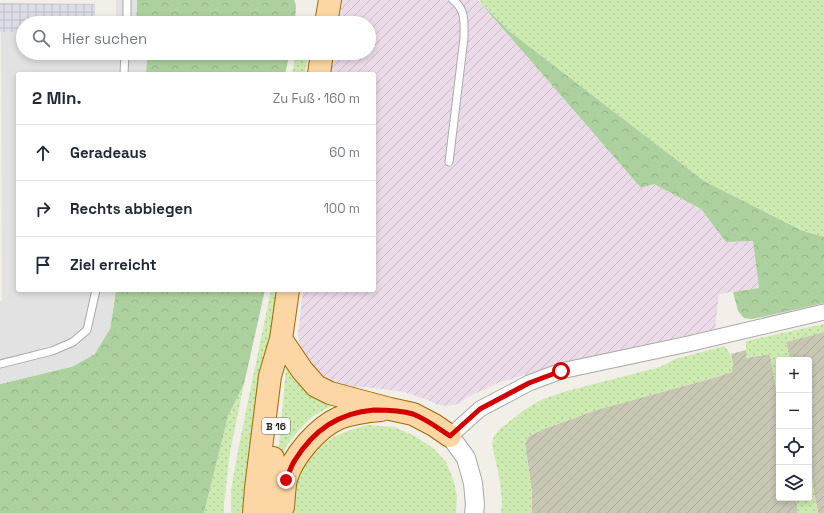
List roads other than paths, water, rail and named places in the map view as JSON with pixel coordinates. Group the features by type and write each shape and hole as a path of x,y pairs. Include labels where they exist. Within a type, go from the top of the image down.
{"main road":[{"path":"327,16 330,0"},
{"path":"319,72 321,60"},
{"name":"B 16","path":"254,513 270,376 281,339 288,292"},
{"path":"281,339 302,370 316,386 330,393 413,414 434,425 450,436"},
{"name":"B 16","path":"270,513 272,467 282,378 281,339"},
{"path":"283,513 286,480 294,462 308,443 322,429 339,418 362,411 390,409"}],"street":[{"path":"474,513 475,505 473,483 466,458 450,436 480,409 529,383 561,371 688,344 824,312"}],"lane":[{"path":"127,16 128,0"},
{"path":"449,162 464,38 464,18 458,4 453,0"},
{"path":"124,72 125,60"},
{"path":"0,364 52,351 73,342 87,330 96,292"}]}
